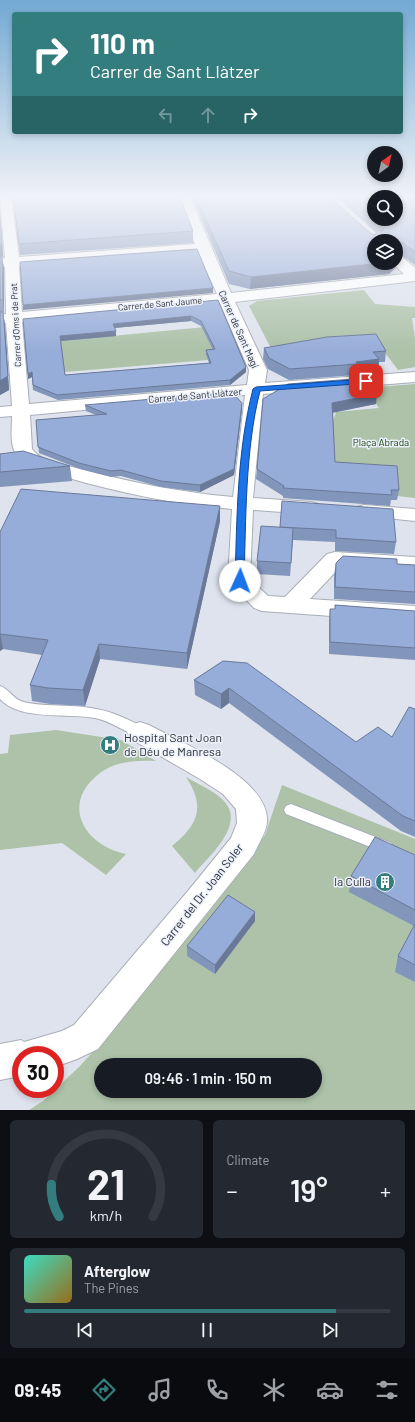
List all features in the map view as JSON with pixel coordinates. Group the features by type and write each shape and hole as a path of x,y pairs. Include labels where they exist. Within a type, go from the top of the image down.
{"street":[{"name":"Carrer d'Oms i de Prat","path":"6,247 7,319 21,418 22,449 24,455 44,465 121,487 164,495 242,503"},
{"path":"6,262 203,247"},
{"name":"Carrer de Sant Magí","path":"203,247 258,370 256,389 251,410 242,503 240,581 262,603 291,605"},
{"path":"403,266 415,277"},
{"name":"Carrer de Sant Jaume","path":"7,319 226,298 415,277"},
{"name":"Carrer de Sant Llàtzer","path":"0,412 21,418 256,389 415,377"},
{"path":"242,503 415,515"},
{"path":"291,605 335,559 415,564"},
{"path":"291,605 415,614"},
{"name":"Carrer del Dr. Joan Soler","path":"64,1047 86,1037 243,845 252,823 250,805 233,786 210,771 140,732"},
{"path":"0,1062 12,1060"}],"lane":[{"path":"0,691 10,702 26,708 95,713 113,718 140,732"},
{"path":"291,810 396,851"}],"green space":[{"path":"364,290 375,304 415,307 415,318 412,318 415,338 415,367 398,370 374,338 274,354 249,306 257,301"},
{"path":"226,325 238,353 206,355 208,360 65,372 29,344"},
{"name":"Plaça Abrada","path":"415,384 415,498 397,496 334,472 332,425 336,412 379,408 365,388"},
{"path":"56,730 121,740 156,761 127,762 106,769 88,785 81,797 79,809 82,821 88,832 98,842 111,849 126,854 106,875 62,843 0,850 0,754 8,753 10,735"},
{"path":"186,777 211,791 223,800 229,809 231,819 229,829 224,839 195,873 172,846 188,831 196,815 196,797"},
{"name":"la Culla","path":"282,785 415,839 415,1110 29,1110 46,1098 64,1098 64,1081 80,1066 125,1016 265,835"}],"building":[{"path":"218,247 367,247 367,265 251,277 229,271"},
{"path":"408,247 415,247 415,252"},
{"path":"197,249 213,288 23,305 20,262"},
{"path":"0,256 2,256 3,300 0,300"},
{"path":"218,300 246,367 230,380 57,395 33,385 32,372 28,374 23,319","holes":["191,316 201,321 215,349 206,350 211,363 65,375 60,336 116,331 113,324"]},
{"path":"0,312 3,312 8,376 0,381"},
{"path":"376,334 386,351 373,352 379,359 356,362 357,364 290,369 269,358 264,348 327,337"},
{"path":"366,378 377,394 332,403 335,462 397,466 399,490 391,490 392,495 283,488 284,486 257,469 263,399 288,384"},
{"path":"232,392 242,403 234,469 200,485 161,481 121,470 111,471 79,463 38,447 36,420 107,414 85,405"},
{"path":"23,451 70,466 0,472 0,454"},
{"path":"21,489 220,506 187,653 99,644 83,690 48,688 30,685 48,640 0,634 0,532"},
{"path":"282,501 393,509 396,542 336,538 336,530 280,527"},
{"path":"261,526 293,528 291,563 257,561"},
{"path":"343,556 397,559 397,564 415,565 415,592 335,587 336,563"},
{"path":"335,605 415,611 415,648 330,642 330,609 335,609"},
{"path":"223,661 247,663 356,742 378,727 392,737 409,707 415,709 415,821 403,816 229,688 221,694 194,680"},
{"name":"la Culla","path":"375,837 415,855 415,910 351,876"},
{"path":"228,895 255,912 215,965 187,946"},
{"path":"415,924 415,965 398,956"}],"place":[{"name":"Hospital Sant Joan de Déu de Manresa","path":"110,745"},
{"name":"la Culla","path":"385,882"}],"route":[{"path":"240,581 242,503 251,410 256,389 366,381"}]}
